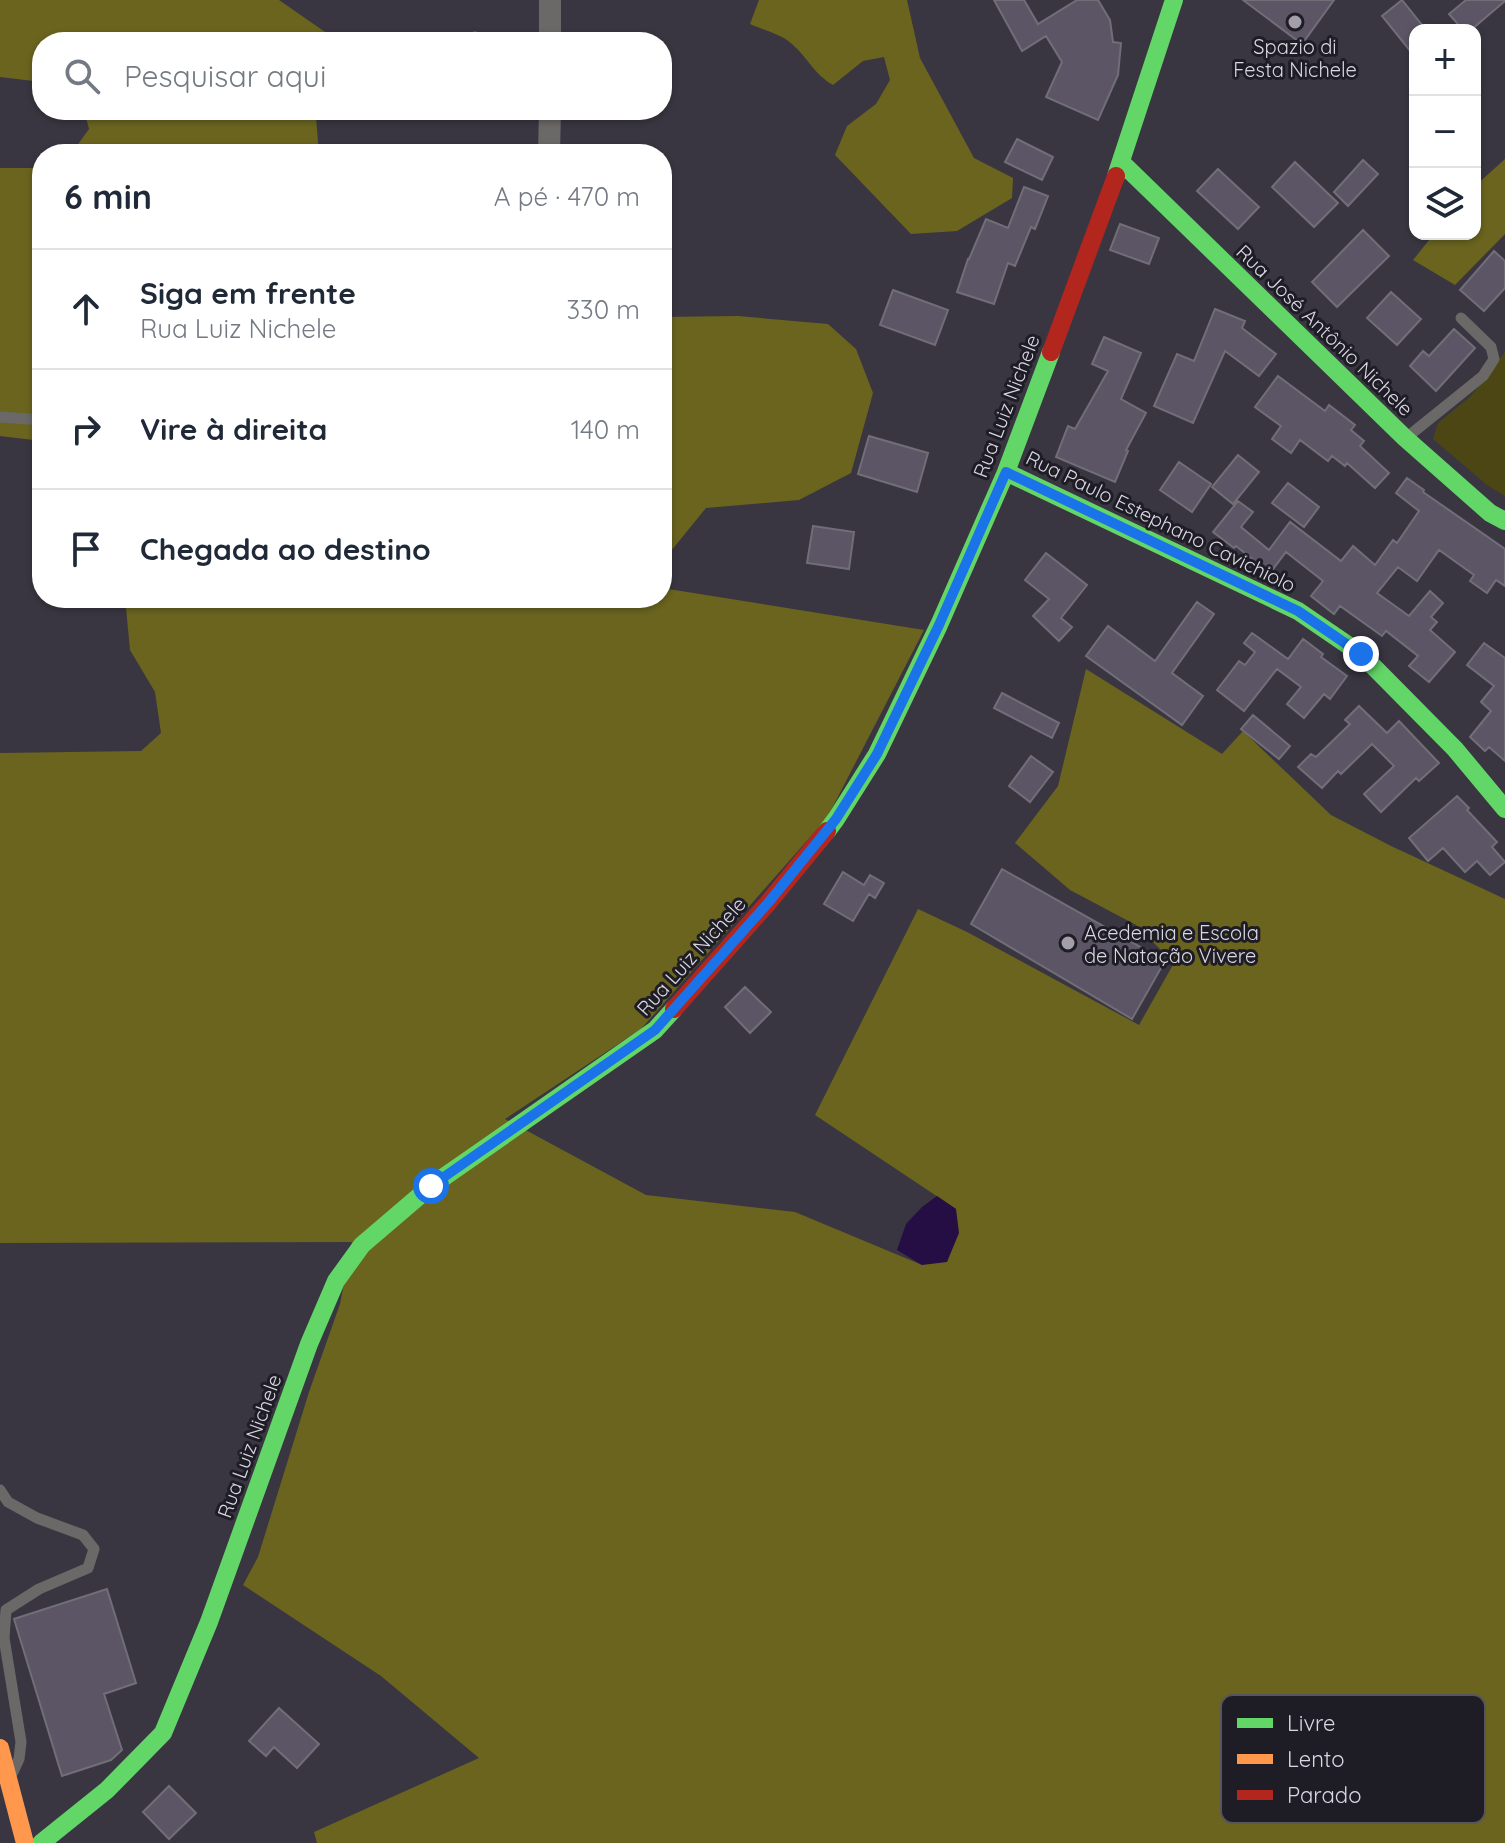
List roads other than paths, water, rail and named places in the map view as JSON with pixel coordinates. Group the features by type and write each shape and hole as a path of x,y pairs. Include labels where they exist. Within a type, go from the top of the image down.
{"street":[{"path":"550,0 550,32"},
{"name":"Rua Luiz Nichele","path":"41,1843 107,1790 163,1733 209,1622 304,1357 336,1281 362,1245 431,1186 655,1030 768,903 836,819 877,754 939,625 1006,472 1121,162 1174,0"},
{"path":"549,144 550,120"},
{"name":"Rua José Antônio Nichele","path":"1121,162 1405,438 1490,513 1505,521"},
{"name":"Rua Paulo Estephano Cavichiolo","path":"1006,472 1298,611 1361,654 1455,749 1505,809"},
{"path":"0,1748 4,1780 25,1843"}],"lane":[{"path":"1405,438 1483,376 1494,359 1491,347 1461,318"},
{"path":"0,417 32,419"},
{"path":"0,1490 8,1502 27,1513 83,1535 94,1549 88,1568 39,1589 6,1610 4,1638 21,1742 19,1759 4,1780"}],"place":[{"name":"Spazio di Festa Nichele","path":"1295,22"},
{"name":"Acedemia e Escola de Natação Vivere","path":"1068,943"}]}
